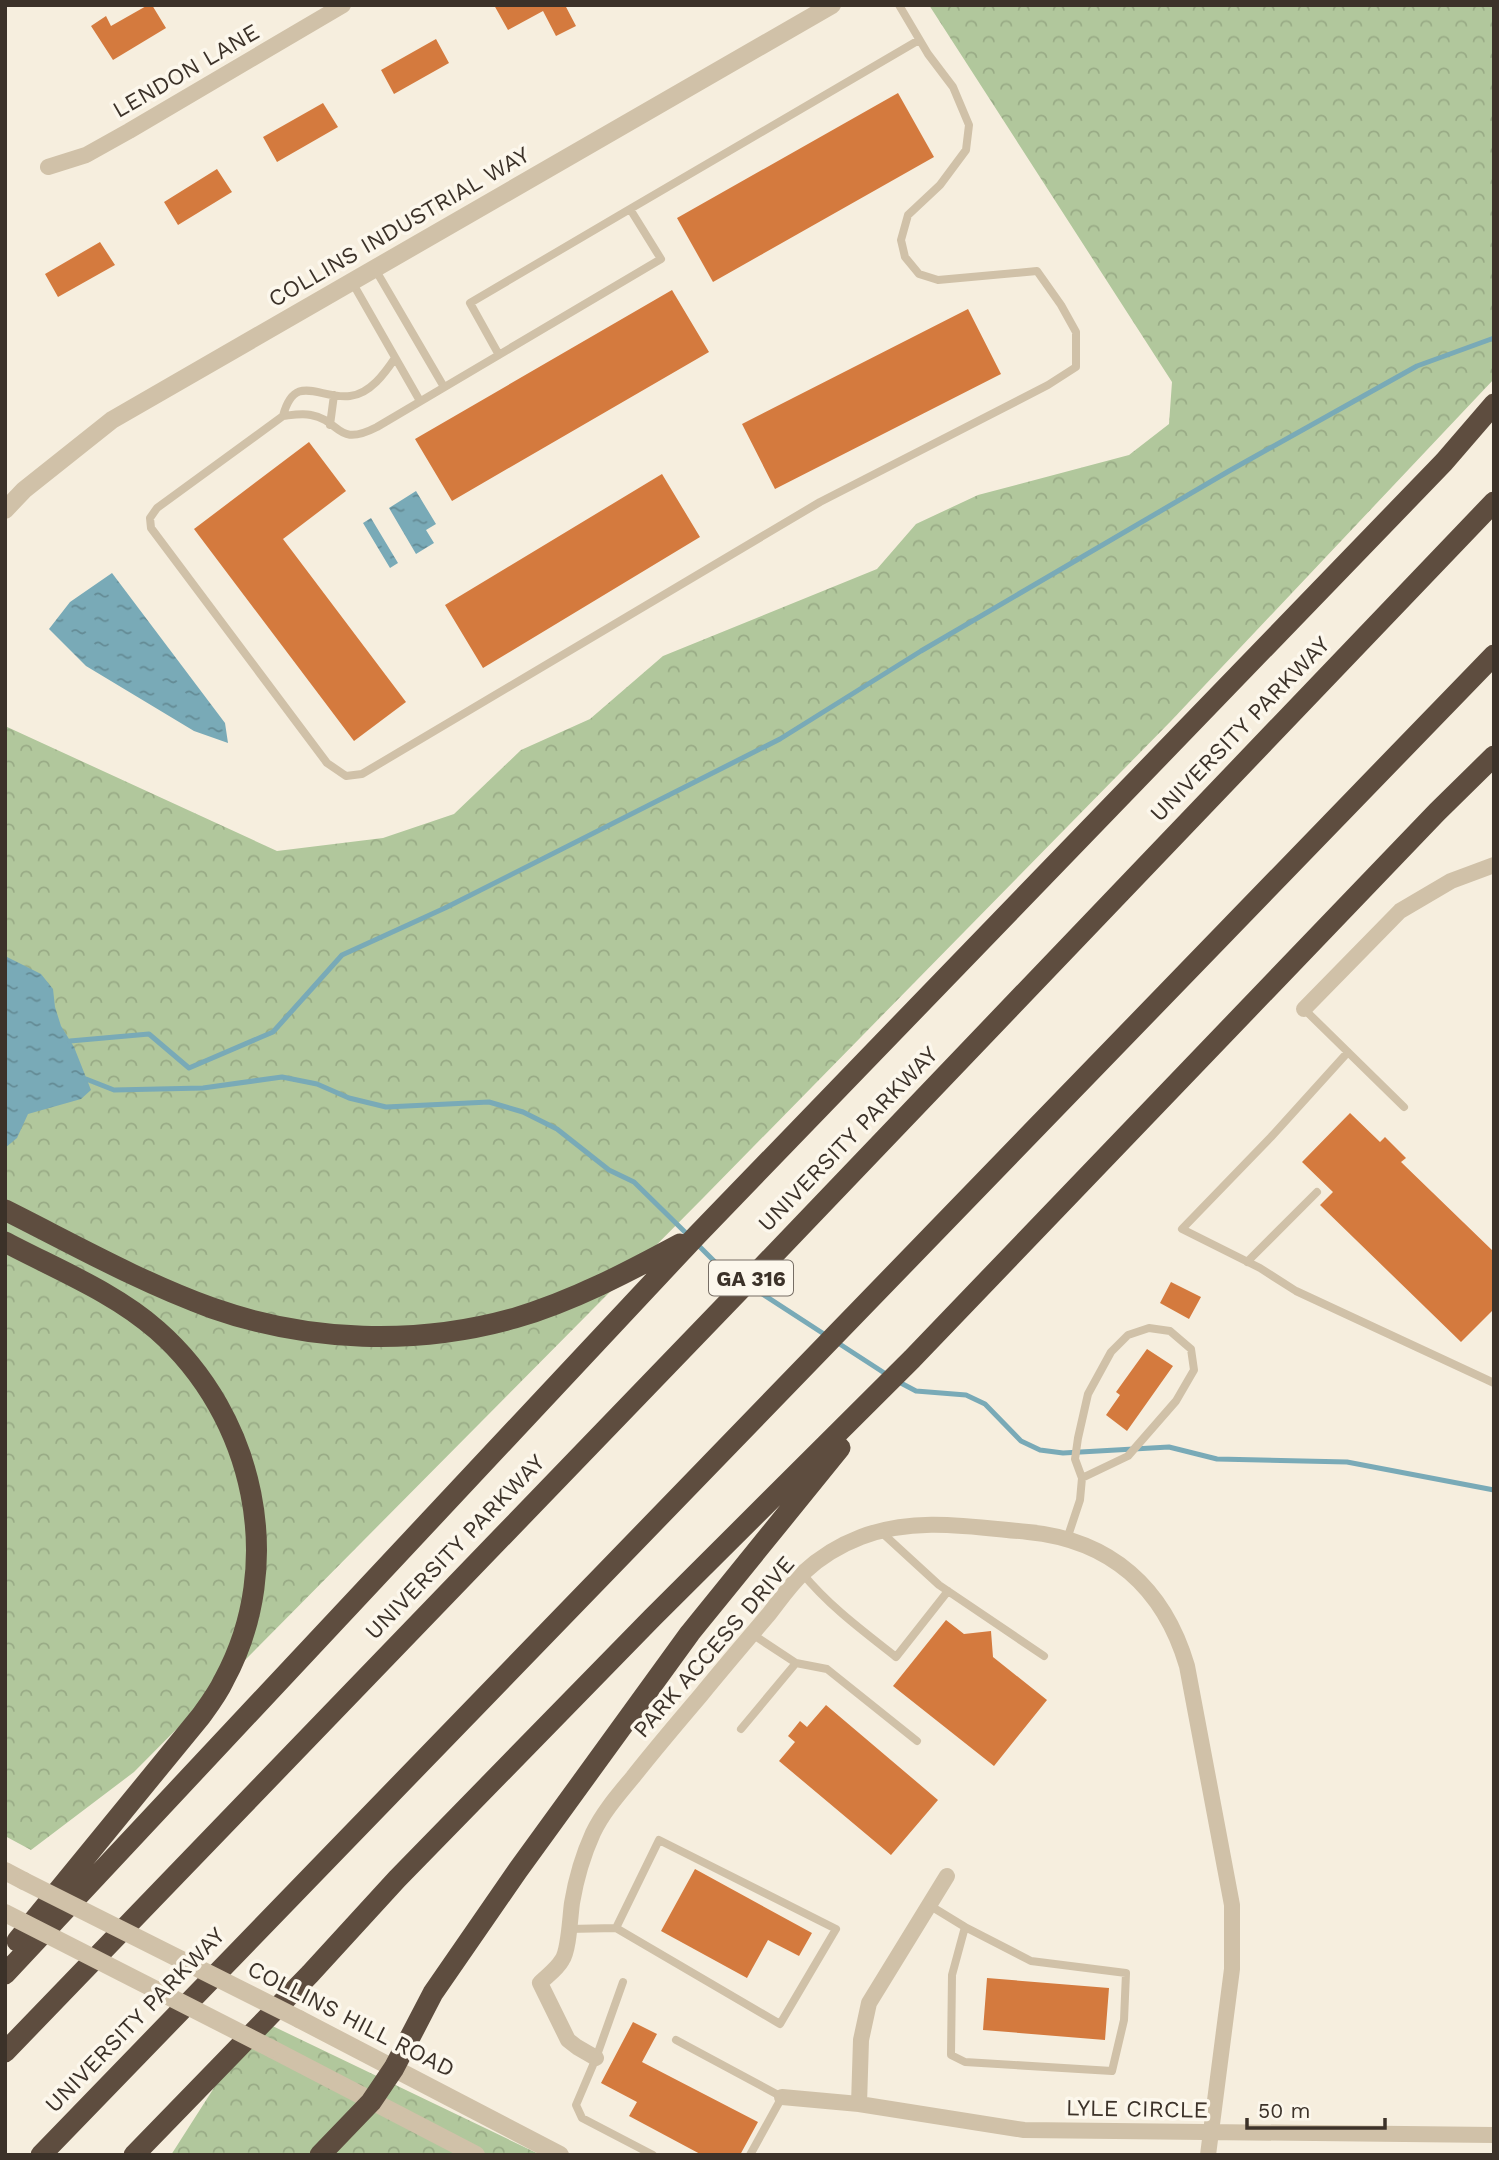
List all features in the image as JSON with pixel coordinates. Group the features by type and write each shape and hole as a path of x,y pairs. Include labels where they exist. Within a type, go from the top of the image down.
{"highway":[{"path":"5,1974 697,1234 1444,462 1494,404"},
{"name":"UNIVERSITY PARKWAY","path":"5,2052 1494,502"},
{"name":"UNIVERSITY PARKWAY","path":"41,2155 1494,654"},
{"path":"134,2155 310,1974 397,1879 652,1618 912,1360 1437,812 1494,756"},
{"path":"5,1210 160,1287 213,1308 267,1324 372,1338 446,1332 516,1317 614,1277 697,1234"},
{"path":"5,1242 116,1300 158,1331 196,1371 216,1399 234,1434 246,1466 257,1539 250,1608 225,1680 201,1716 5,1956"},
{"path":"320,2155 371,2102 394,2068 433,1993 518,1870 690,1633 912,1360"}],"street":[{"name":"LENDON LANE","path":"48,167 86,155 343,5"},
{"name":"COLLINS INDUSTRIAL WAY","path":"5,510 24,490 112,420 832,5"},
{"path":"1304,1009 1400,911 1451,881 1494,865"},
{"name":"PARK ACCESS DRIVE","path":"596,2058 568,2040 540,1983 564,1959 577,1876 587,1847 607,1808 802,1573 840,1546 879,1530 908,1525 937,1524 1035,1533 1067,1539 1107,1556 1146,1586 1175,1632 1186,1666 1232,1905 1232,1969 1208,2155"},
{"name":"COLLINS HILL ROAD","path":"5,1871 299,2019 560,2155"},
{"path":"859,2104 861,2040 869,2003 947,1876"},
{"path":"5,1913 477,2155"},
{"name":"LYLE CIRCLE","path":"782,2097 859,2104 1024,2130 1494,2135"}],"lane":[{"path":"630,209 661,259 363,434 350,436 310,414 283,416 157,508 150,518 151,528 327,763 346,776 362,774 820,502 1048,385 1076,367 1076,331 1037,271 939,280 919,274 905,257 901,240 908,215 940,185 966,150 969,125 953,87 919,40 899,5"},
{"path":"499,355 470,303 919,40"},
{"path":"375,269 444,387"},
{"path":"352,282 420,401"},
{"path":"283,416 287,400 298,391 312,390 352,396 369,388 395,358"},
{"path":"330,425 334,395"},
{"path":"1304,1009 1404,1107"},
{"path":"1348,1052 1182,1229 1296,1291 1494,1382"},
{"path":"1247,1262 1317,1192"},
{"path":"1067,1539 1080,1500 1082,1478 1075,1459 1088,1394 1111,1352 1128,1335 1149,1328 1170,1331 1191,1349 1194,1370 1176,1401 1128,1456 1082,1478"},
{"path":"879,1530 948,1591 1044,1656"},
{"path":"802,1573 852,1622 897,1657 948,1591"},
{"path":"752,1634 796,1663 827,1669 917,1741"},
{"path":"741,1729 796,1663"},
{"path":"568,1929 616,1928 780,2024 836,1929 659,1840 616,1928"},
{"path":"929,1905 1031,1961 1126,1973 1124,2020 1112,2071 965,2062 951,2055 952,1975 965,1927"},
{"path":"622,1982 596,2058 576,2105 582,2118 653,2155"},
{"path":"676,2040 782,2097 750,2155"}],"green space":[{"path":"929,5 1494,5 1494,379 1171,721 134,1772 31,1850 5,1836 5,726 277,851 383,838 454,814 521,750 590,719 663,656 877,569 916,524 978,495 1129,455 1169,424 1172,382"},
{"path":"258,2019 541,2155 171,2155"}],"water":[{"path":"416,491 436,524 426,530 434,543 416,554 389,508"},
{"path":"371,518 398,563 390,568 363,523"},
{"path":"112,573 225,723 228,743 194,731 86,666 49,629 70,602"},
{"path":"5,956 41,974 53,989 61,1026 74,1047 91,1090 81,1099 28,1114 17,1138 5,1148"}],"building":[{"path":"152,5 166,28 113,60 91,26 106,16 111,26"},
{"path":"494,5 565,5 576,26 556,36 543,11 508,30"},
{"path":"436,39 449,63 394,94 381,70"},
{"path":"898,93 934,157 713,282 677,218"},
{"path":"323,103 338,127 277,162 263,137"},
{"path":"217,169 232,192 178,225 164,202"},
{"path":"100,242 115,265 58,297 45,274"},
{"path":"672,290 709,352 452,501 415,439"},
{"path":"968,309 1001,374 775,489 742,424"},
{"path":"309,442 346,491 283,539 406,702 354,741 194,529"},
{"path":"662,474 700,537 483,668 445,605"},
{"path":"1350,1113 1380,1142 1385,1137 1406,1158 1401,1162 1494,1252 1494,1309 1461,1342 1320,1205 1333,1192 1302,1162"},
{"path":"1171,1282 1201,1297 1189,1319 1160,1303"},
{"path":"1147,1349 1173,1366 1127,1431 1106,1415 1120,1395 1116,1392"},
{"path":"946,1620 964,1634 991,1631 993,1657 1047,1700 994,1766 893,1686"},
{"path":"826,1705 938,1800 891,1855 779,1761 795,1742 788,1736 800,1721 807,1727"},
{"path":"695,1869 812,1933 799,1956 768,1940 747,1978 661,1931"},
{"path":"987,1978 1109,1988 1105,2040 983,2030"},
{"path":"633,2022 657,2034 642,2062 758,2122 740,2155 702,2155 629,2116 637,2102 601,2083"}],"waterway":[{"path":"70,1041 149,1034 189,1068 273,1032 342,955 445,908 780,739 921,651 1229,471 1417,366 1494,338"},
{"path":"86,1079 114,1090 203,1088 282,1077 317,1084 349,1098 386,1107 489,1102 523,1112 557,1129 609,1170 634,1182 689,1236"},
{"path":"696,1243 720,1267 742,1281"},
{"path":"750,1286 827,1336"},
{"path":"835,1341 889,1376"},
{"path":"897,1381 916,1391 966,1395 985,1404 1021,1441 1040,1450 1063,1453 1169,1447 1217,1459 1347,1462 1494,1490"}]}
